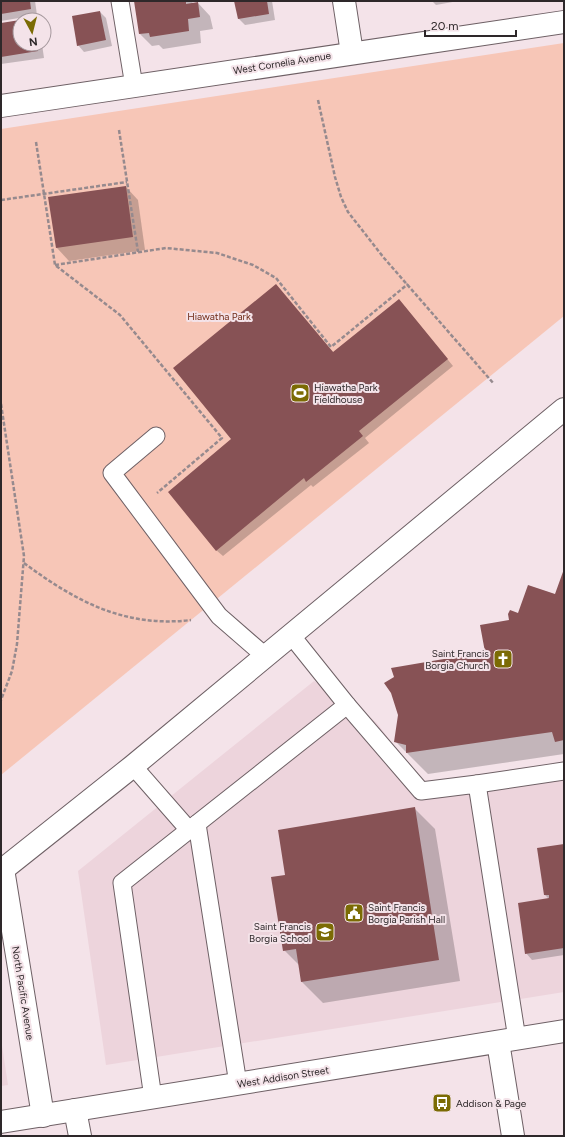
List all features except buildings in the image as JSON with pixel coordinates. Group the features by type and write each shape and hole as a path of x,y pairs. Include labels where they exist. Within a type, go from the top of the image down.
{"street":[{"path":"344,1 352,53"},
{"name":"West Cornelia Avenue","path":"1,106 564,22"},
{"path":"2,870 133,766 564,409"},
{"name":"North Pacific Avenue","path":"2,870 43,1116"},
{"name":"West Addison Street","path":"1,1122 564,1031"},
{"path":"508,1040 513,1136"},
{"path":"76,1110 80,1136"}],"lane":[{"path":"120,1 134,86"},
{"path":"156,436 112,473 219,616 265,656"},
{"path":"291,635 347,705 421,791 564,770"},
{"path":"153,1098 122,883 347,705"},
{"path":"133,766 193,827 238,1084"},
{"path":"476,784 508,1040"}],"path":[{"path":"318,100 328,150 341,197 348,212 384,258 494,384"},
{"path":"119,130 138,252"},
{"path":"36,142 55,265 120,315 222,438 156,494"},
{"path":"1,200 127,182"},
{"path":"55,265 166,248 199,250 217,253 253,265 276,278 331,346 408,284"},
{"path":"1,404 21,529 24,563 17,644 12,671 1,700"},
{"path":"24,563 52,584 116,614 146,622 167,623 219,616"}],"shaded area":[{"name":"Saint Francis Borgia School","path":"314,681 346,699 376,722 424,785 564,764 564,992 106,1065 78,871"},
{"path":"1,1039 8,1085 1,1086"}],"green space":[{"name":"Hiawatha Park","path":"564,43 564,316 1,775 1,129"}],"place":[{"name":"Hiawatha Park Fieldhouse","path":"300,393"},
{"name":"Saint Francis Borgia Church","path":"503,659"},
{"name":"Saint Francis Borgia Parish Hall","path":"354,913"},
{"name":"Saint Francis Borgia School","path":"325,932"},
{"name":"Addison & Page","path":"442,1103"}]}
